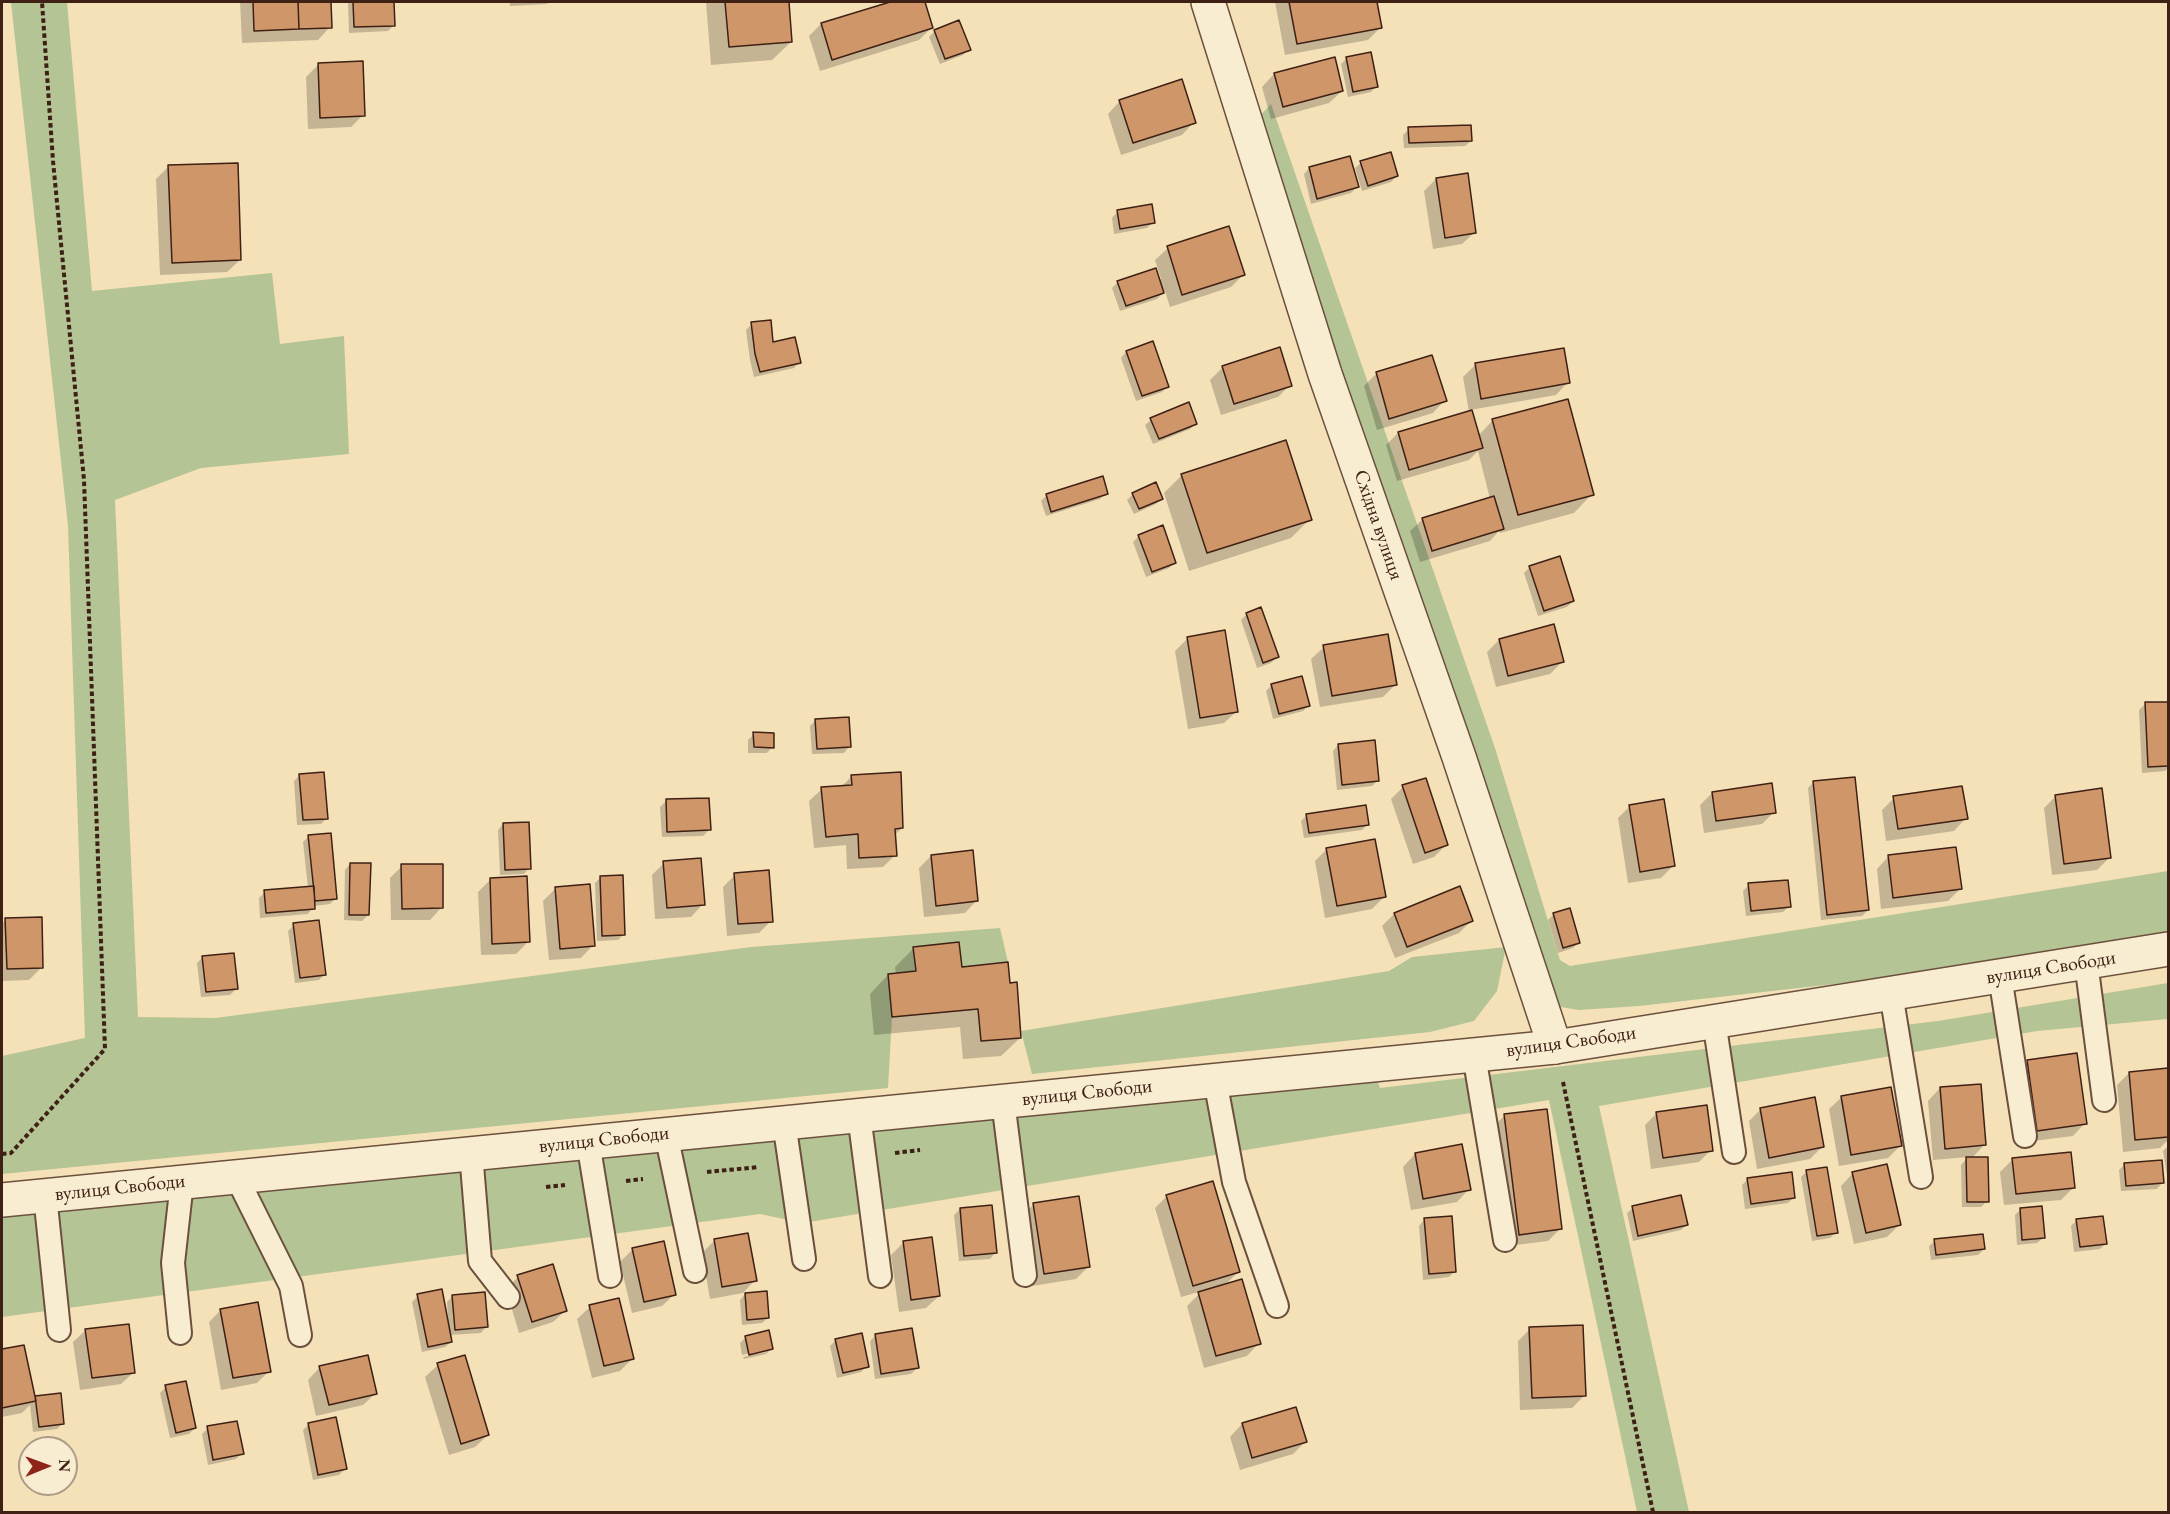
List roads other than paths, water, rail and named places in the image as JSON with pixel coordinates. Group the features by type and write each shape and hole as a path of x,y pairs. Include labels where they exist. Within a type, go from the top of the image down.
{"street":[{"name":"Східна вулиця","path":"1208,2 1325,374 1459,757 1555,1047"},
{"name":"вулиця Свободи","path":"2,1200 1555,1047 2169,949"}],"lane":[{"path":"2086,962 2104,1100"},
{"path":"2000,976 2025,1136"},
{"path":"1891,993 1921,1177"},
{"path":"1714,1021 1734,1152"},
{"path":"1474,1054 1505,1240"},
{"path":"1215,1080 1234,1182 1277,1306"},
{"path":"1003,1101 1025,1275"},
{"path":"859,1115 880,1276"},
{"path":"784,1122 804,1258"},
{"path":"666,1134 695,1271"},
{"path":"588,1142 610,1276"},
{"path":"471,1154 480,1261 508,1297"},
{"path":"236,1176 291,1286 300,1335"},
{"path":"180,1333 172,1263 182,1182"},
{"path":"45,1195 59,1330"}]}
